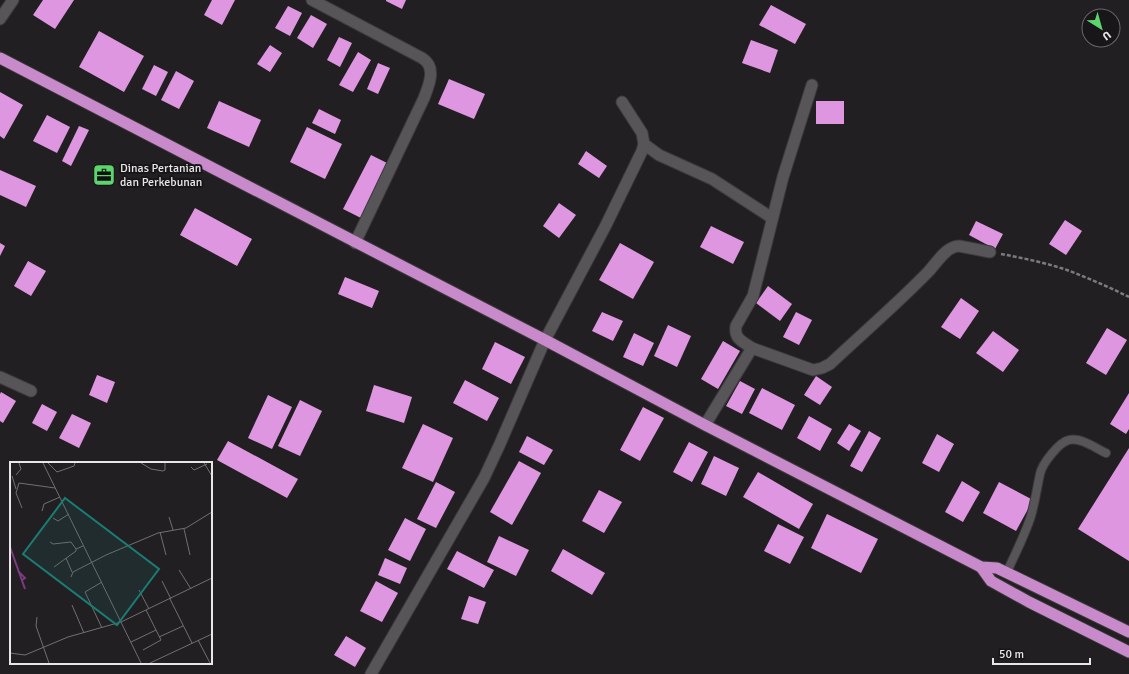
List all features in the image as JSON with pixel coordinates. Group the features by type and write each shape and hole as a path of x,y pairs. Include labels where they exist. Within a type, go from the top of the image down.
{"highway":[{"path":"0,58 981,567 997,568 1129,632"},
{"path":"981,567 991,581 1028,602 1129,652"}],"street":[{"path":"0,19 13,0"},
{"path":"312,0 424,59 430,67 430,79 424,98 355,243"},
{"path":"812,85 772,218 753,296 736,326 735,332 737,338 752,348 813,370 822,368 830,364 916,284 948,250 959,246 990,252"},
{"path":"371,674 484,478 544,340 606,225 644,144 642,133 622,102"},
{"path":"644,144 659,155 712,179 772,218"},
{"path":"706,425 752,348"},
{"path":"0,377 31,391"}],"lane":[{"path":"1006,572 1031,517 1040,472 1050,455 1061,444 1068,440 1079,440 1106,453"}],"path":[{"path":"990,252 1047,264 1067,270 1129,297"}],"building":[{"path":"43,0 74,0 55,29 33,15"},
{"path":"212,0 235,0 222,25 204,15"},
{"path":"386,0 406,0 402,9"},
{"path":"771,5 806,24 795,44 759,25"},
{"path":"288,6 302,13 290,36 275,28"},
{"path":"311,15 327,24 313,48 297,38"},
{"path":"99,31 144,56 124,92 79,67"},
{"path":"339,37 352,43 340,67 327,60"},
{"path":"751,40 778,50 770,73 742,63"},
{"path":"270,45 282,53 270,72 257,64"},
{"path":"358,52 371,60 353,92 339,85"},
{"path":"378,63 390,68 378,94 367,89"},
{"path":"154,65 168,72 156,96 142,89"},
{"path":"176,71 194,81 179,109 161,100"},
{"path":"449,79 485,94 474,119 438,104"},
{"path":"0,92 23,105 4,139 0,136"},
{"path":"219,101 261,120 249,147 207,128"},
{"path":"816,101 844,101 844,124 816,124"},
{"path":"319,109 341,120 335,134 312,123"},
{"path":"47,115 70,127 57,153 33,141"},
{"path":"79,126 89,130 71,166 62,161"},
{"path":"307,127 342,144 325,179 290,162"},
{"path":"586,151 607,166 599,178 578,164"},
{"path":"371,155 389,164 361,218 343,209"},
{"path":"0,170 36,186 26,207 0,195"},
{"path":"559,203 576,215 559,238 543,226"},
{"path":"195,208 252,239 237,266 180,235"},
{"path":"1065,220 1082,231 1066,255 1049,244"},
{"path":"976,221 1003,234 995,249 969,235"},
{"path":"711,226 744,242 733,264 700,247"},
{"path":"0,243 5,246 0,256"},
{"path":"620,243 654,262 633,299 599,280"},
{"path":"28,261 46,271 31,296 14,286"},
{"path":"345,277 379,291 372,308 338,294"},
{"path":"768,286 792,304 780,321 756,303"},
{"path":"961,298 979,311 960,339 941,327"},
{"path":"602,312 623,321 613,341 592,331"},
{"path":"796,312 812,320 799,345 783,337"},
{"path":"668,325 691,336 677,367 654,356"},
{"path":"1107,328 1127,340 1106,375 1086,363"},
{"path":"993,331 1019,350 1003,372 976,353"},
{"path":"634,333 654,343 643,366 623,357"},
{"path":"723,341 740,351 718,389 701,379"},
{"path":"495,342 525,357 511,384 482,369"},
{"path":"97,375 115,382 107,403 89,395"},
{"path":"816,376 832,387 820,405 804,395"},
{"path":"465,380 499,398 487,421 453,403"},
{"path":"740,381 755,389 742,414 726,406"},
{"path":"374,385 412,397 404,423 366,411"},
{"path":"762,388 795,405 782,430 749,413"},
{"path":"1,392 16,401 3,423 0,421"},
{"path":"1129,393 1129,429 1126,434 1110,424"},
{"path":"268,395 292,407 272,449 248,438"},
{"path":"300,400 322,411 300,456 278,446"},
{"path":"42,404 57,412 47,431 32,423"},
{"path":"643,407 664,418 640,461 620,450"},
{"path":"72,414 91,423 79,448 59,438"},
{"path":"809,416 832,429 820,451 797,438"},
{"path":"423,424 453,438 433,482 402,468"},
{"path":"849,424 861,431 849,451 837,443"},
{"path":"869,431 881,438 862,472 850,466"},
{"path":"937,434 954,444 939,472 922,463"},
{"path":"527,436 553,450 544,465 519,452"},
{"path":"228,441 298,479 287,498 217,460"},
{"path":"689,442 708,452 692,482 673,472"},
{"path":"1129,448 1129,561 1078,529"},
{"path":"714,456 739,468 726,496 701,484"},
{"path":"519,461 541,473 512,525 490,512"},
{"path":"758,472 813,504 799,529 743,497"},
{"path":"962,481 980,492 963,522 945,512"},
{"path":"436,482 455,492 436,528 417,519"},
{"path":"999,482 1033,500 1016,531 983,513"},
{"path":"599,490 622,502 604,533 582,521"},
{"path":"827,514 878,539 861,573 811,548"},
{"path":"405,518 426,529 410,561 388,550"},
{"path":"778,524 804,537 790,564 764,551"},
{"path":"499,536 529,550 516,576 487,562"},
{"path":"563,549 605,573 592,595 551,571"},
{"path":"457,551 494,570 484,588 447,569"},
{"path":"385,558 407,568 400,584 378,575"},
{"path":"376,581 398,593 382,622 360,611"},
{"path":"469,596 486,602 478,624 461,619"},
{"path":"346,636 366,648 355,667 334,655"}],"place":[{"name":"Dinas Pertanian dan Perkebunan","path":"104,175"}]}
